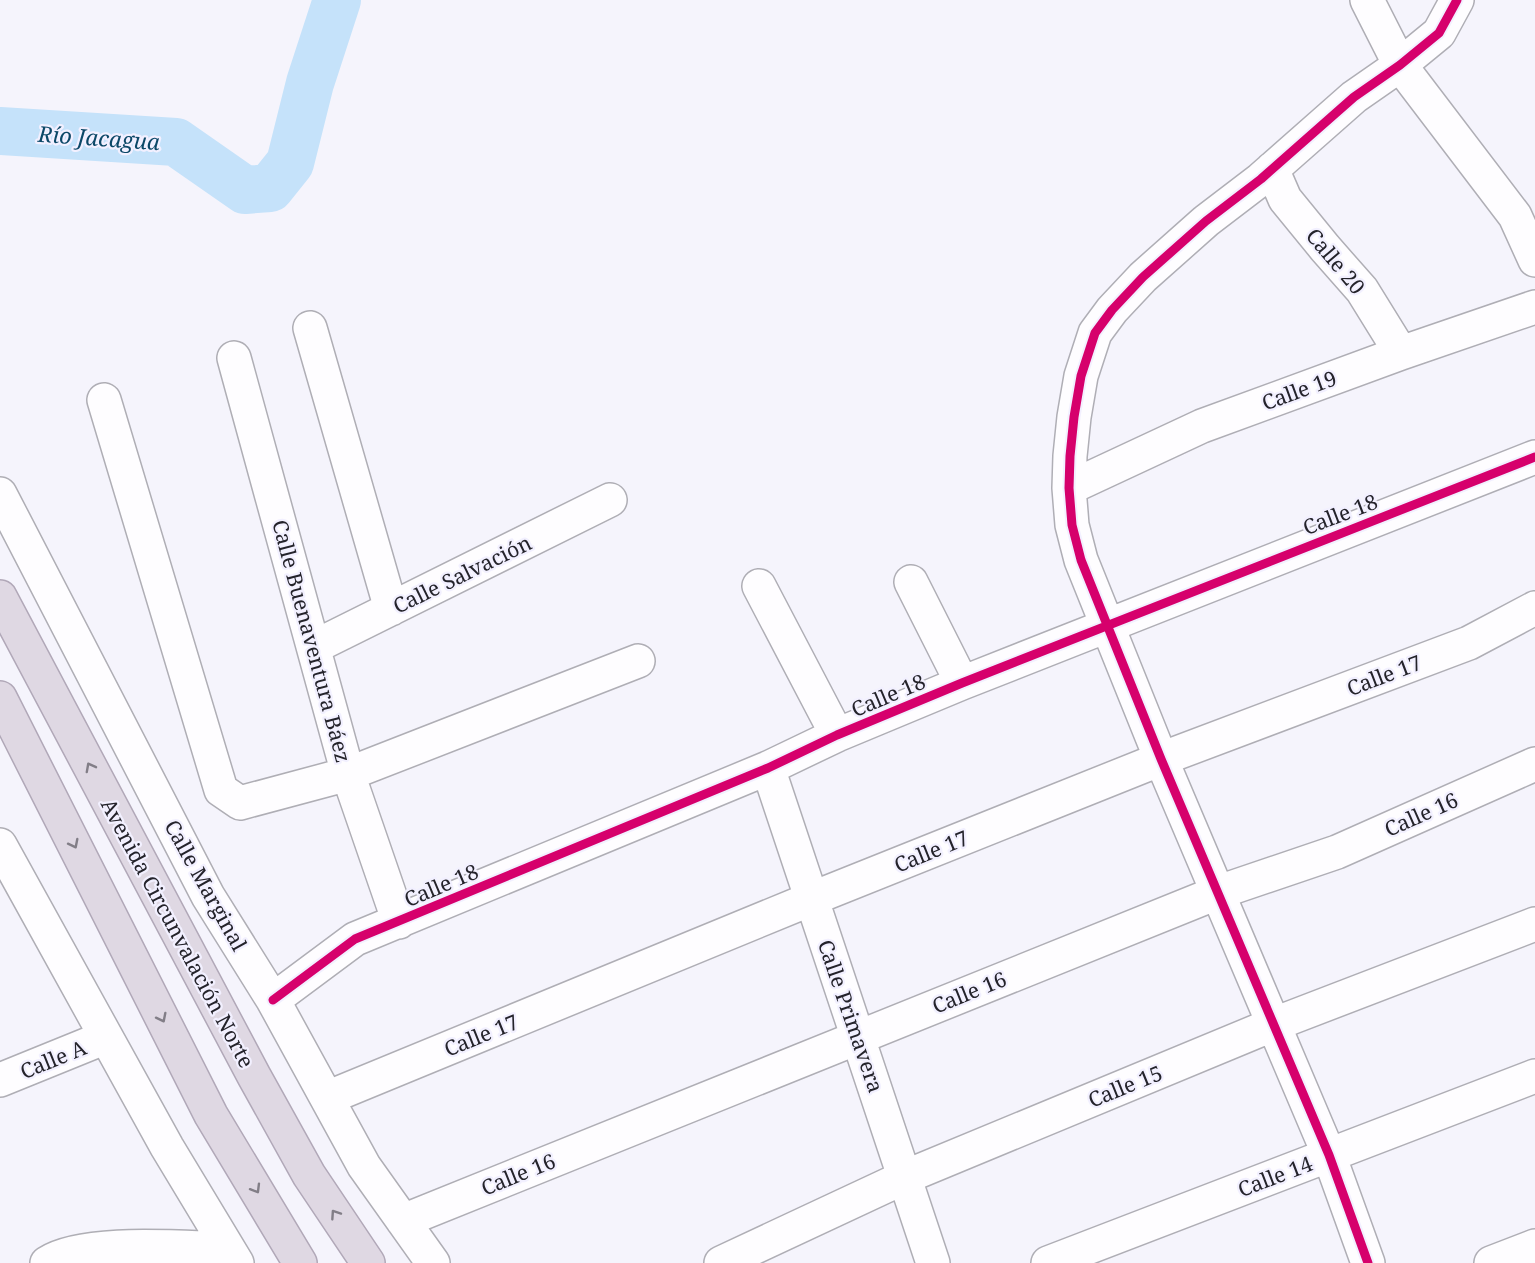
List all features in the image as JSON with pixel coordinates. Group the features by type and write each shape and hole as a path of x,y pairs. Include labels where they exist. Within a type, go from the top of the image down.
{"highway":[{"name":"Avenida Circunvalación Norte","path":"0,597 254,1076 309,1175 368,1263"},
{"path":"0,698 211,1115 300,1263"}],"street":[{"path":"1367,0 1400,65 1515,216 1535,260"},
{"path":"1368,1263 1329,1155 1272,1026 1081,560 1072,525 1069,488 1074,417 1081,376 1095,333 1112,310 1143,277 1206,221 1272,169 1354,97 1400,65 1439,33 1457,0"},
{"name":"Calle 20","path":"1272,169 1285,199 1324,248 1362,290 1401,353"},
{"name":"Calle 19","path":"1069,488 1202,426 1535,307"},
{"path":"310,328 391,609"},
{"name":"Calle Buenaventura Báez","path":"234,358 348,774 399,922"},
{"path":"104,400 221,790 240,803 348,774 638,661"},
{"name":"Calle 18","path":"273,1000 355,939 768,768 837,735 962,683 1535,457"},
{"name":"Calle Marginal","path":"0,494 208,896 273,1000 364,1167 433,1263"},
{"name":"Calle Salvación","path":"314,647 610,501"},
{"path":"911,582 962,683"},
{"path":"759,586 837,735"},
{"name":"Calle 17","path":"327,1098 1161,759 1469,643 1535,608"},
{"name":"Calle 16","path":"403,1221 1219,892 1337,852 1535,764"},
{"name":"Calle Primavera","path":"768,768 933,1263"},
{"path":"0,845 167,1147 232,1256"},
{"name":"Calle 15","path":"721,1263 905,1177 1272,1026 1535,924"},
{"name":"Calle A","path":"0,1080 106,1037"},
{"name":"Calle 14","path":"1048,1263 1535,1077"},
{"path":"1491,1263 1535,1246"},
{"path":"47,1263 58,1256 106,1247 232,1256"}],"waterway":[{"name":"Río Jacagua","path":"0,131 176,142 245,190 270,188 290,163 310,83 337,0"}],"cycle path":[{"path":"1368,1263 1329,1155 1161,759 1081,560 1072,525 1069,488 1070,456 1081,376 1095,333 1112,310 1143,277 1206,221 1261,179 1354,97 1400,65 1439,33 1457,0"},
{"path":"273,1000 355,939 768,768 837,735 962,683 1535,457"}]}
